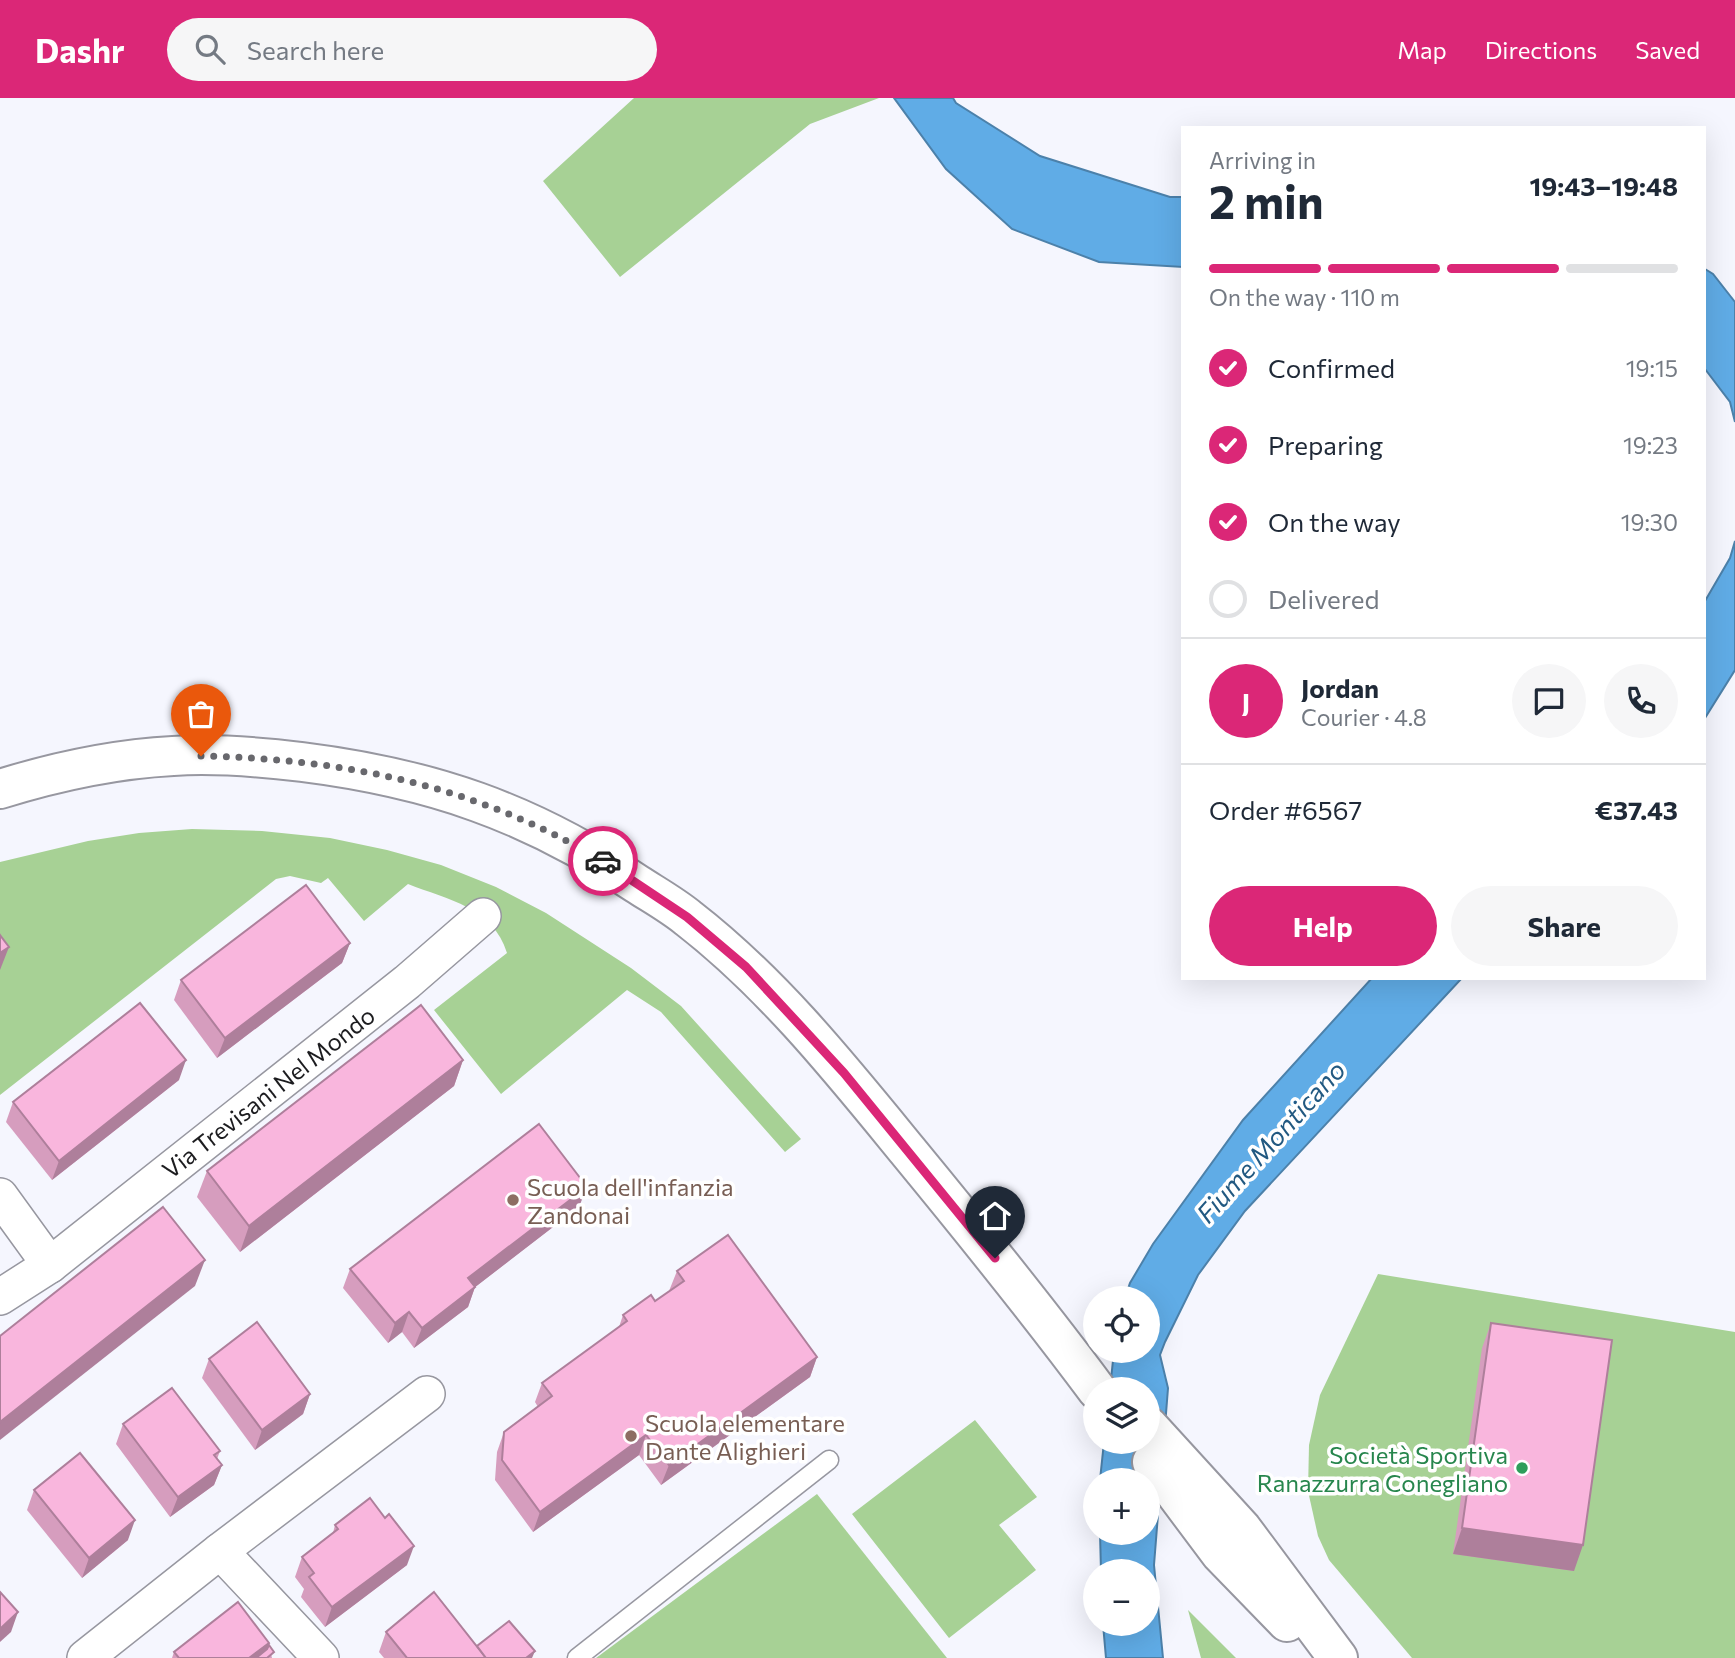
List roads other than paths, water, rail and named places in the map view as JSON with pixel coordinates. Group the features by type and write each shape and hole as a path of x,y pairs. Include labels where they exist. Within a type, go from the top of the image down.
{"main road":[{"path":"0,789 92,766 173,755 257,757 335,766 410,780 481,802 541,827 601,860 687,917 746,967 844,1073 1094,1377"},
{"path":"1160,1439 1222,1506 1338,1658"},
{"path":"1146,1454 1220,1553 1323,1658"}],"street":[{"name":"Via Trevisani Nel Mondo","path":"0,1297 50,1265 407,982 483,916"},
{"path":"0,1196 50,1265"},
{"path":"85,1658 220,1551 427,1394"},
{"path":"220,1551 321,1658"}],"lane":[{"path":"577,1658 830,1460"}],"water":[{"path":"894,98 953,98 956,103 1040,156 1170,197 1181,197 1181,267 1099,262 1012,229 946,169"},
{"path":"1706,270 1713,274 1735,302 1735,422 1730,402 1706,370"},
{"path":"1735,541 1735,670 1706,716 1706,599 1730,558"},
{"name":"Fiume Monticano","path":"1370,980 1460,980 1245,1211 1198,1275 1160,1355 1160,1286 1129,1286 1153,1244 1243,1120"},
{"path":"1160,1355 1168,1388 1160,1489 1160,1468 1101,1468 1103,1454 1160,1454 1160,1377 1111,1377 1113,1363 1160,1363"},
{"path":"1100,1545 1156,1545 1154,1559 1101,1559"},
{"path":"1160,1627 1163,1658 1106,1658 1104,1636 1160,1636"}],"place":[{"name":"Scuola dell'infanzia Zandonai","path":"513,1200"},
{"name":"Scuola elementare Dante Alighieri","path":"631,1436"},
{"name":"Società Sportiva Ranazzurra Conegliano","path":"1522,1468"}]}
